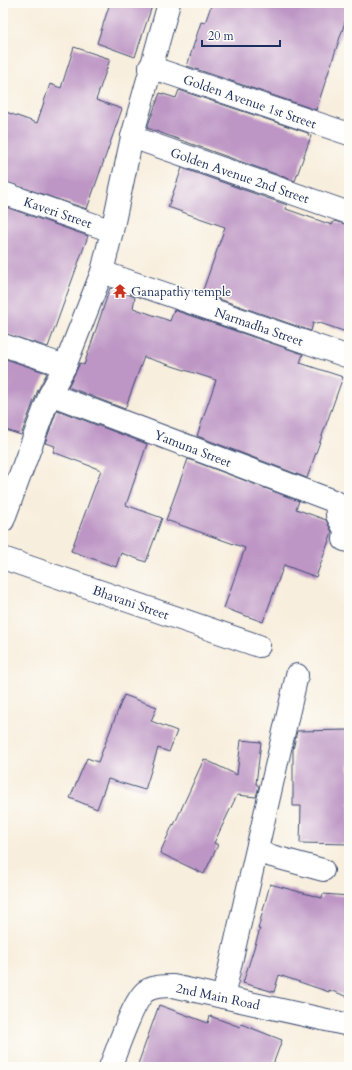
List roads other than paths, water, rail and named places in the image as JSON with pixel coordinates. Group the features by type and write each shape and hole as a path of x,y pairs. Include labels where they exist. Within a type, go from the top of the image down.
{"street":[{"path":"3,521 50,394 65,366 102,272 132,137 150,67 169,3"},
{"name":"Golden Avenue 1st Street","path":"150,67 349,134"},
{"name":"Golden Avenue 2nd Street","path":"132,137 349,213"},
{"name":"Kaveri Street","path":"3,192 112,231"},
{"name":"Narmadha Street","path":"102,272 349,357"},
{"path":"3,345 65,366"},
{"name":"Yamuna Street","path":"50,394 336,502 336,515 345,530 344,540 349,541"},
{"name":"Bhavani Street","path":"3,558 259,646"},
{"path":"223,997 297,675"},
{"path":"257,852 323,870"},
{"name":"2nd Main Road","path":"110,1067 136,1003 145,992 157,986 173,986 349,1025"}],"place":[{"name":"Ganapathy temple","path":"120,291"}]}
